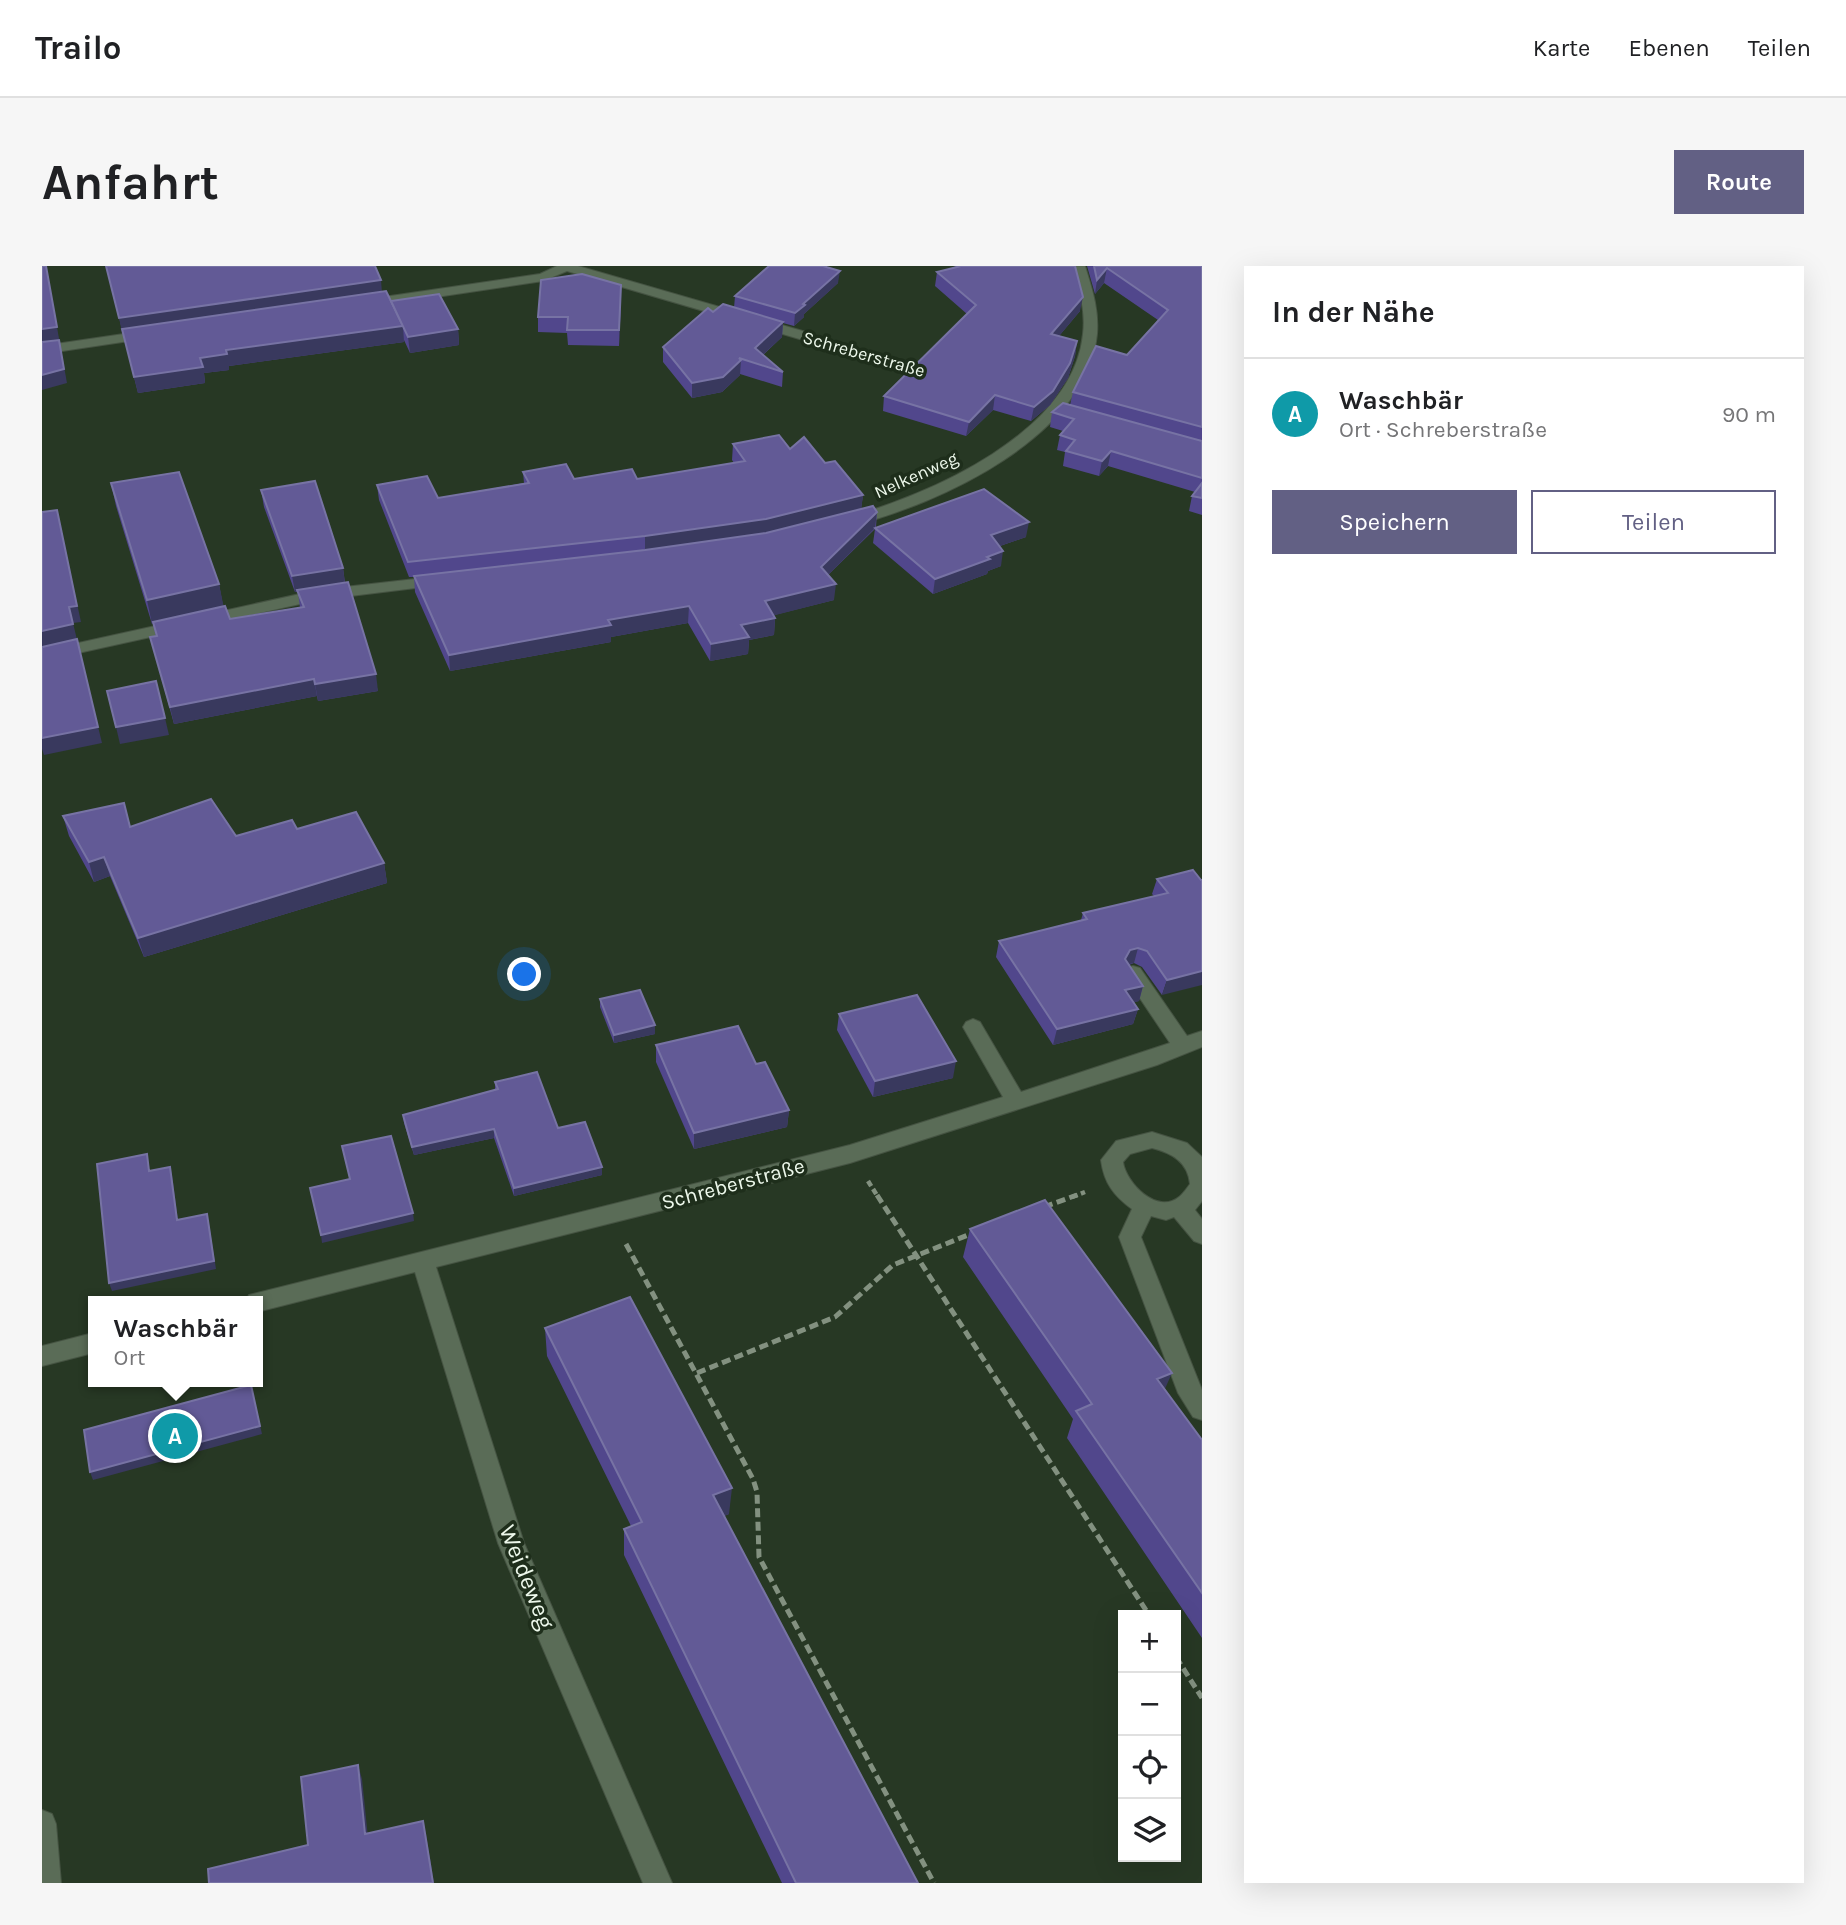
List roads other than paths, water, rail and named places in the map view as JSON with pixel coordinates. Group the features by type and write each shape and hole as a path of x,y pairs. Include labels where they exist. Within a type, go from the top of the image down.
{"street":[{"name":"Nelkenweg","path":"840,523 877,514 953,483 1064,412 1089,341 1090,306 1078,266"},
{"path":"354,305 543,277 568,267"},
{"name":"Schreberstraße","path":"568,267 808,337"},
{"path":"42,350 164,332"},
{"path":"42,656 318,595 460,579"},
{"path":"1133,973 1193,1043"},
{"path":"973,1027 1016,1101"},
{"name":"Schreberstraße","path":"263,1301 611,1216 850,1154 1193,1043"},
{"path":"1152,1140 1166,1142 1189,1155 1201,1175 1201,1186 1197,1195 1179,1207 1169,1209 1145,1206 1132,1199 1115,1181 1113,1160 1128,1144 1152,1140"},
{"path":"1145,1206 1130,1237 1190,1393 1202,1409"},
{"path":"1179,1207 1202,1235"},
{"name":"Weideweg","path":"423,1261 511,1543 659,1883"},
{"path":"42,1356 88,1344"},
{"path":"42,1825 47,1883"}],"place":[{"name":"Waschbär","path":"175,1436"}]}
